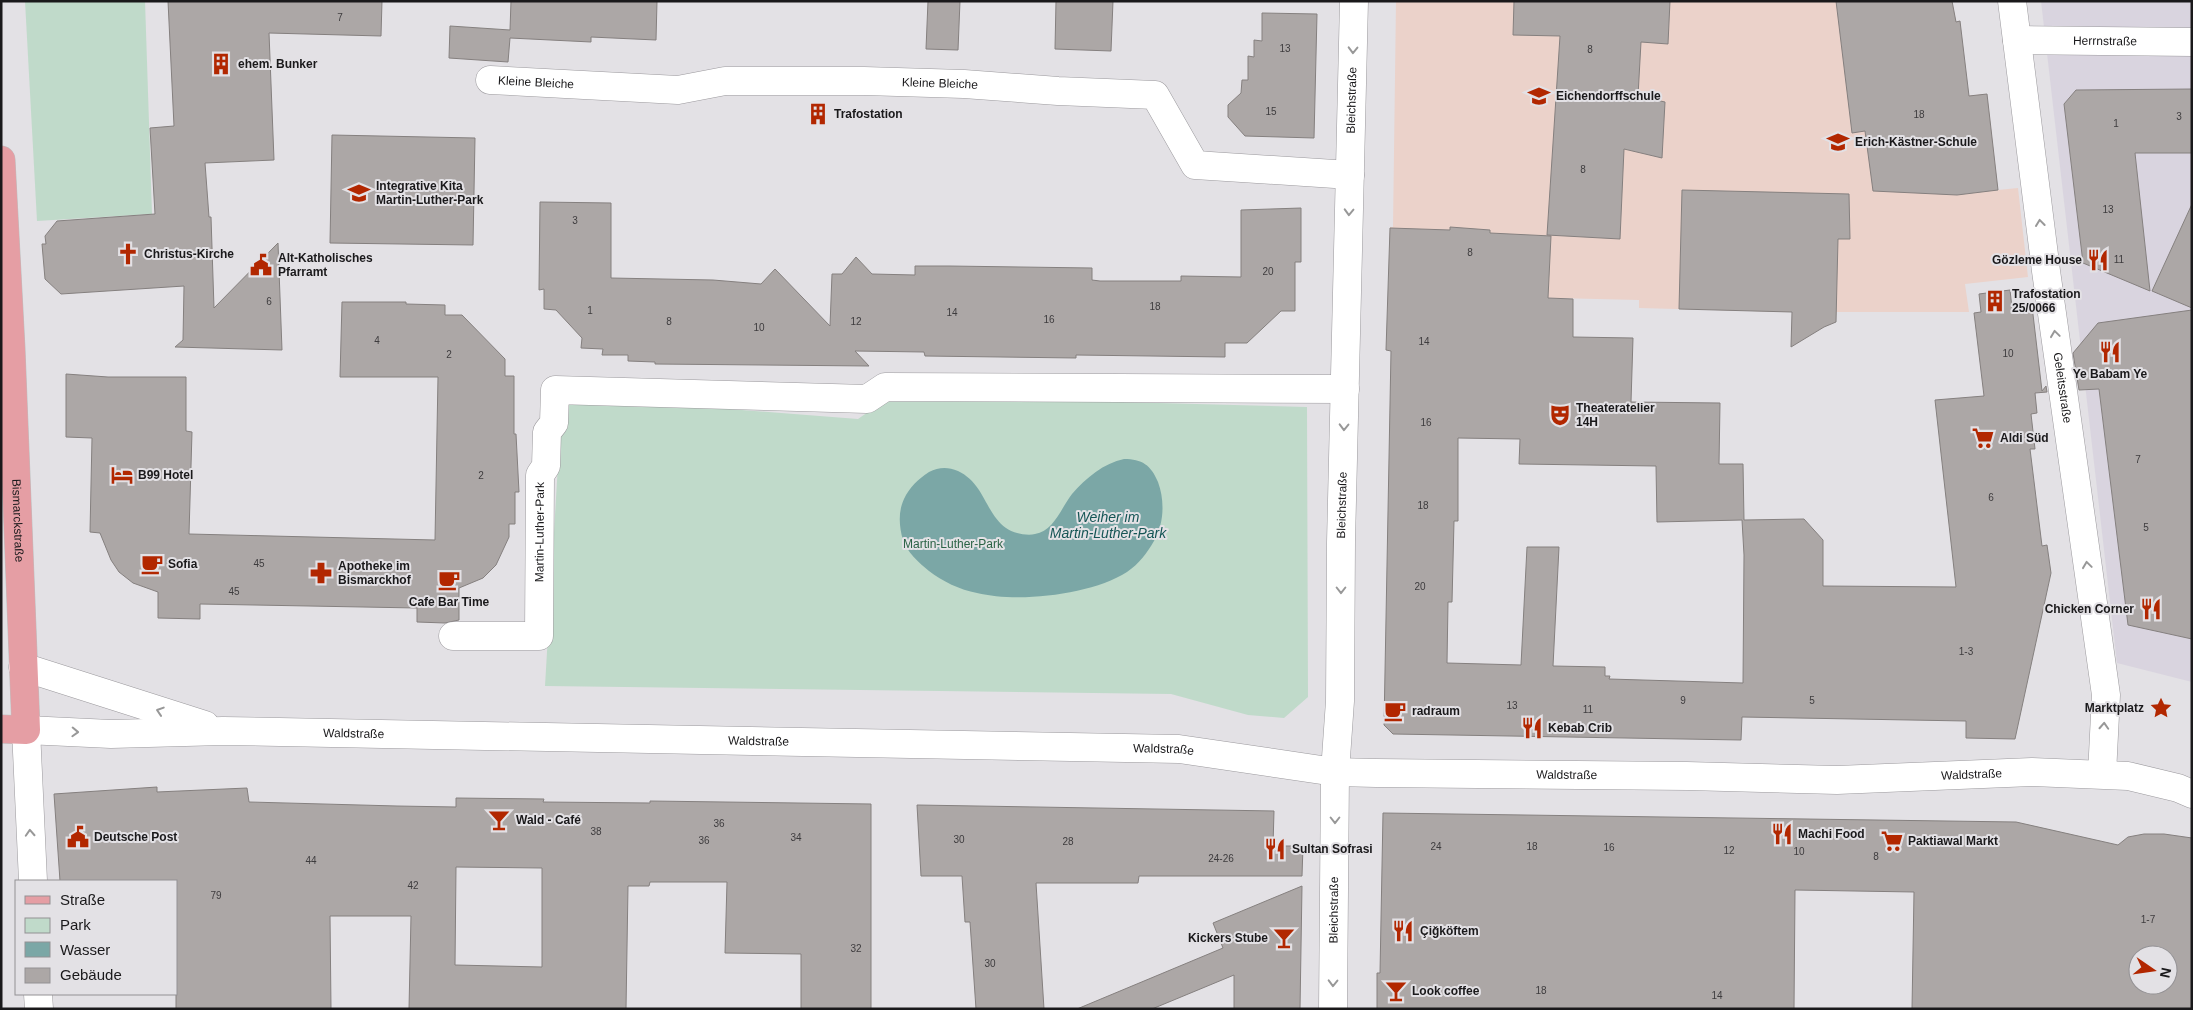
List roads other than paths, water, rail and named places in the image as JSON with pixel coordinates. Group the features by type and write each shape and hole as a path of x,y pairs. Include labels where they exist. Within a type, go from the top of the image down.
{"main road":[{"name":"Bismarckstraße","path":"1,160 11,349 14,730"}],"street":[{"name":"Bleichstraße","path":"1333,1009 1335,772 1340,701 1344,389 1354,1"},
{"name":"Geleitsstraße","path":"2012,1 2046,272 2106,695 2102,774"},
{"name":"Herrnstraße","path":"2017,40 2192,42"},
{"name":"Kleine Bleiche","path":"490,80 678,90 725,81 910,82 1155,95 1195,165 1350,175"},
{"name":"Martin-Luther-Park","path":"453,636 539,636 540,475 546,466 547,432 554,424 555,390 867,399 885,387 1344,389"},
{"name":"Waldstraße","path":"12,664 223,731"},
{"name":"Waldstraße","path":"14,730 111,734 223,731 1172,749 1335,772 1837,780 2006,772 2102,774"},
{"name":"Bismarckstraße","path":"14,730 33,880"},
{"path":"2102,774 2134,777 2178,788 2192,794"},
{"path":"38,995 39,1009"}],"water":[{"name":"Weiher im Martin-Luther-Park","path":"1124,459 1141,462 1152,471 1158,482 1162,497 1162,520 1154,541 1146,554 1131,569 1112,580 1075,591 1033,597 994,596 971,592 945,582 934,575 914,557 907,549 903,540 900,519 904,499 914,484 933,470 944,468 958,471 974,483 999,522 1012,531 1032,535 1042,532 1052,524 1072,494 1089,477 1109,464"}],"place":[{"name":"ehem. Bunker","path":"221,64"},
{"name":"Eichendorffschule","path":"1539,96"},
{"name":"Trafostation","path":"818,114"},
{"name":"Erich-Kästner-Schule","path":"1838,142"},
{"name":"Integrative Kita Martin-Luther-Park","path":"359,193"},
{"name":"Christus-Kirche","path":"128,254"},
{"name":"Gözleme House","path":"2098,260"},
{"name":"Alt-Katholisches Pfarramt","path":"261,265"},
{"name":"Trafostation 25/0066","path":"1995,301"},
{"name":"Ye Babam Ye","path":"2110,352"},
{"name":"Theateratelier 14H","path":"1560,415"},
{"name":"Aldi Süd","path":"1983,438"},
{"name":"B99 Hotel","path":"122,475"},
{"name":"Sofia","path":"152,564"},
{"name":"Apotheke im Bismarckhof","path":"321,573"},
{"name":"Cafe Bar Time","path":"449,580"},
{"name":"Chicken Corner","path":"2151,609"},
{"name":"Marktplatz","path":"2161,708"},
{"name":"radraum","path":"1395,711"},
{"name":"Kebab Crib","path":"1532,728"},
{"name":"Wald - Café","path":"499,820"},
{"name":"Machi Food","path":"1782,834"},
{"name":"Deutsche Post","path":"78,837"},
{"name":"Paktiawal Markt","path":"1892,841"},
{"name":"Sultan Sofrasi","path":"1275,849"},
{"name":"Çiğköftem","path":"1403,931"},
{"name":"Kickers Stube","path":"1284,938"},
{"name":"Look coffee","path":"1396,991"}]}
